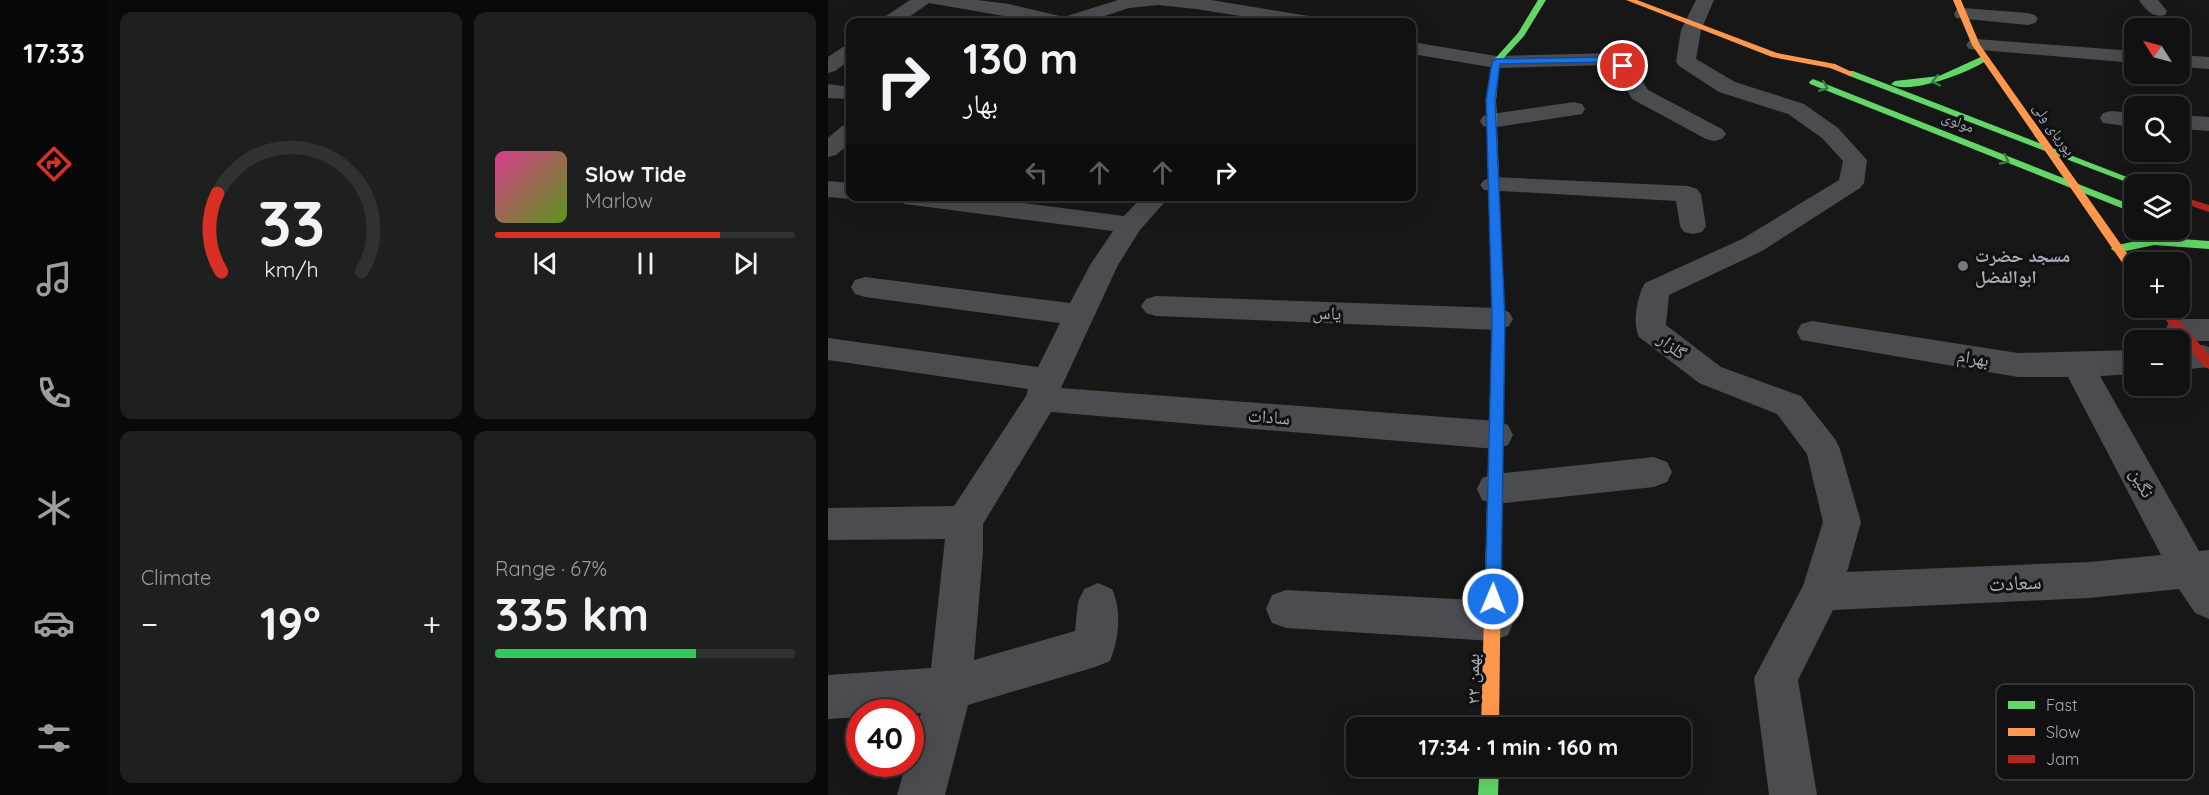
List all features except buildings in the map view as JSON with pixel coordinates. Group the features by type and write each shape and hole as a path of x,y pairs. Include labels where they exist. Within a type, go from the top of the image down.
{"main road":[{"path":"1496,62 1521,34 1542,0"},
{"name":"مولوی","path":"1630,0 1699,12 1775,55 1808,80 2124,206"},
{"name":"پوریای ولی","path":"1960,7 1981,51 2124,258"},
{"path":"1880,84 1918,85 1944,81 1981,51"},
{"name":"مولوی","path":"1775,55 1832,66 2124,178"},
{"name":"۲۲ بهمن","path":"1490,717 1498,319 1491,100 1496,62"},
{"path":"2190,202 2209,209"},
{"path":"2190,232 2209,239"},
{"path":"2117,249 2154,241 2209,245"},
{"path":"1488,795 1489,777"}],"street":[{"path":"896,18 922,0"},
{"path":"936,0 1009,10 1043,18"},
{"path":"1080,18 1127,3 1157,0 1204,4 1286,18"},
{"path":"1240,10 1256,0"},
{"path":"1189,18 1204,4"},
{"path":"1960,7 2028,18"},
{"name":"گلزار","path":"1699,12 1687,38 1686,62 1727,87 1797,109 1830,133 1855,160 1851,183 1752,245 1655,290 1650,329 1710,375 1789,405 1824,449 1842,522 1821,592 1776,678 1793,795"},
{"path":"1416,49 1496,62 1614,59 1623,66 1640,94 1714,134"},
{"path":"1981,51 2124,57"},
{"path":"828,66 846,54"},
{"path":"2190,62 2209,63"},
{"path":"828,91 846,93"},
{"path":"1491,121 1574,109"},
{"path":"2111,118 2124,119"},
{"path":"2190,123 2209,124"},
{"path":"828,150 846,134"},
{"path":"1492,185 1688,194 1693,226"},
{"path":"828,189 846,191"},
{"path":"944,201 1130,225"},
{"path":"921,795 950,689 964,552 964,522 1045,390 1104,265 1130,225 1153,201"},
{"path":"865,287 1080,315"},
{"name":"یاس","path":"1156,306 1498,319"},
{"name":"بهرام","path":"1812,332 2018,365 2124,363"},
{"name":"سادات","path":"828,350 1045,390 1496,435"},
{"name":"نگین","path":"2078,365 2202,579"},
{"path":"1495,489 1654,472"},
{"path":"828,524 964,522"},
{"name":"سعادت","path":"1821,592 2089,580 2202,579"},
{"path":"828,698 950,689 1095,646 1098,602"},
{"path":"1286,609 1493,621"}],"traffic: fast":[{"path":"1498,319 1491,100 1496,62 1521,34 1542,0"},
{"path":"1895,84 1942,77 1986,58"},
{"path":"1850,73 2124,178"},
{"path":"1813,82 2124,206"},
{"path":"2117,249 2154,241 2209,245"},
{"path":"1488,795 1489,777"}],"traffic: slow":[{"path":"1630,0 1775,55 1832,66 1850,73"},
{"path":"1957,0 1976,45 2124,257"},
{"path":"1490,717 1498,319"}],"traffic: jam":[{"path":"2190,202 2209,209"},
{"path":"2170,318 2209,364"}],"place":[{"name":"مسجد حضرت ابوالفضل","path":"1963,266"}],"route":[{"path":"1493,599 1498,319 1491,100 1496,62 1614,59 1623,66"}]}
